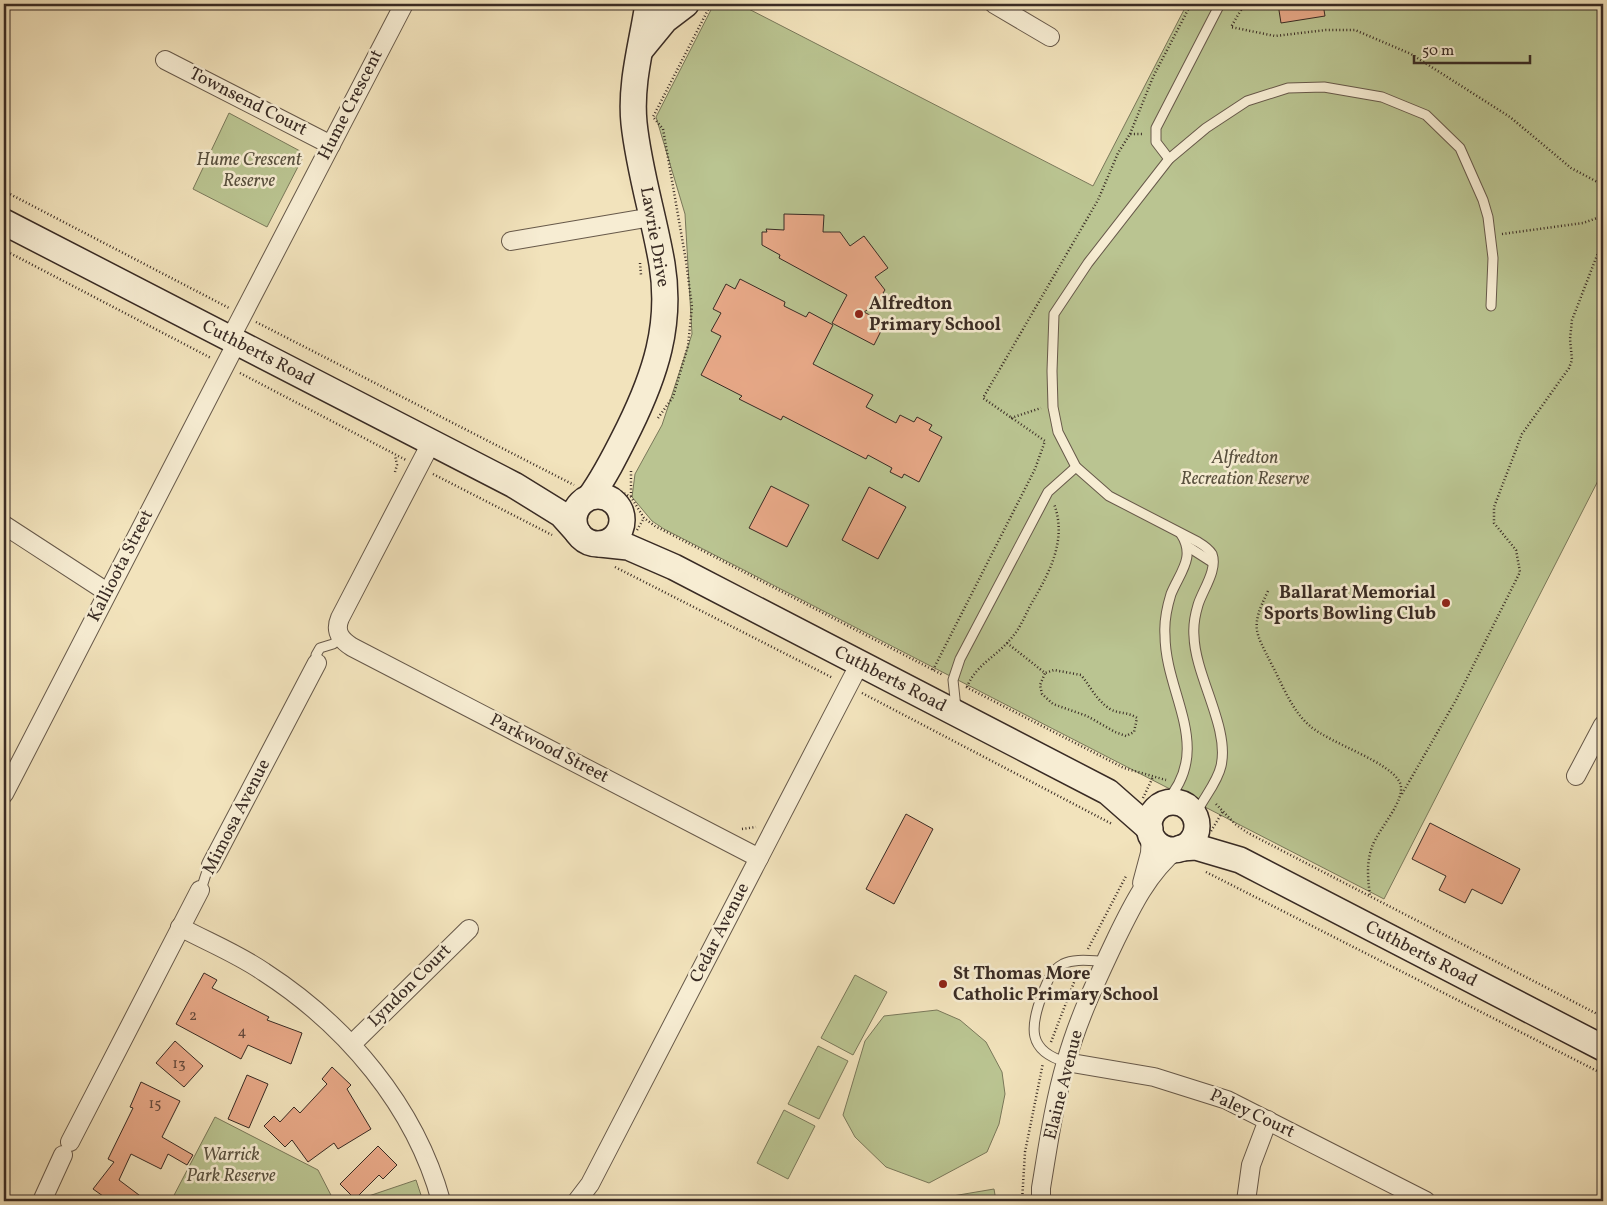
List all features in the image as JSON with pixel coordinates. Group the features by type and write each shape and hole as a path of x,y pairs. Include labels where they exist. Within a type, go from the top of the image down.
{"street":[{"name":"Hume Crescent","path":"234,341 331,145 404,4"},
{"name":"Lawrie Drive","path":"568,535 574,524 580,492 620,447 652,377 662,336 664,278 634,124 635,72 641,50 648,4"},
{"path":"658,4 672,8 686,4"},
{"name":"Lawrie Drive","path":"641,50 665,20 686,4"},
{"path":"994,4 1050,36"},
{"name":"Townsend Court","path":"165,60 331,145"},
{"path":"511,241 652,216"},
{"name":"Cuthberts Road","path":"4,222 514,485 561,514 568,535 589,542 605,554 628,547 674,567 1108,792 1150,831"},
{"name":"Kallioota Street","path":"4,794 234,341"},
{"path":"341,638 338,629 339,620 431,443"},
{"name":"Lawrie Drive","path":"605,554 608,542 617,535 622,524 619,504 620,447"},
{"name":"Cuthberts Road","path":"514,485 547,495 580,492 607,497 619,504 635,533 674,567"},
{"path":"4,525 108,592"},
{"name":"Parkwood Street","path":"341,638 361,652 759,858"},
{"name":"Mimosa Avenue","path":"211,865 317,663"},
{"name":"Cedar Avenue","path":"577,1201 590,1184 860,663"},
{"path":"1576,776 1603,725"},
{"name":"Cuthberts Road","path":"1108,792 1169,797"},
{"path":"1169,797 1198,811 1194,837 1179,848 1163,847 1150,831 1152,814 1169,797"},
{"name":"Cuthberts Road","path":"1198,811 1240,860"},
{"name":"Elaine Avenue","path":"1140,891 1150,853 1150,831"},
{"name":"Cuthberts Road","path":"1179,848 1196,847 1240,860 1603,1048"},
{"name":"Elaine Avenue","path":"1041,1201 1052,1126 1066,1062 1084,1009 1105,961 1140,891 1159,866 1179,848"},
{"name":"Mimosa Avenue","path":"42,1201 66,1148 200,890"},
{"path":"180,927 270,975 325,1017 352,1044 400,1110 422,1153 441,1201"},
{"name":"Lyndon Court","path":"352,1044 469,929"},
{"name":"Paley Court","path":"1066,1062 1178,1083 1227,1100 1426,1201"},
{"path":"1246,1201 1249,1173 1268,1120"}],"lane":[{"path":"1169,159 1157,145 1155,133 1220,4"},
{"path":"1198,811 1219,771 1223,753 1217,724 1197,662 1194,639 1196,611 1208,581 1212,562 1208,550 1109,496 1076,467 1058,432 1053,408 1054,314 1088,263 1169,159 1206,128 1247,101 1288,88 1324,87 1382,97 1426,115 1460,148 1483,200 1491,235 1493,258 1492,306"},
{"path":"957,713 952,685 955,671 1046,496 1051,489 1076,467"},
{"path":"1169,797 1187,753 1184,714 1167,658 1165,629 1170,596 1188,560 1187,546 1181,534"},
{"path":"1187,546 1212,562"},
{"name":"Mimosa Avenue","path":"317,663 316,655 320,648 333,644 341,638"},
{"name":"Mimosa Avenue","path":"200,890 205,880 207,869 211,865"},
{"path":"1066,1062 1046,1053 1038,1044 1033,1034 1034,1018 1047,982 1055,970 1066,963 1105,961"}],"path":[{"path":"678,210 663,129 654,117 711,4"},
{"path":"619,504 631,497 644,518 655,526 933,670 1035,469 1046,441 983,398 1098,200 1118,153 1130,134 1153,77 1191,4"},
{"path":"1237,4 1240,10 1231,27 1275,36 1326,30 1355,30 1411,54 1510,117 1571,168 1603,185"},
{"path":"1130,134 1155,133"},
{"path":"4,191 230,308"},
{"path":"1491,235 1583,223 1603,216"},
{"path":"1370,896 1367,870 1371,849 1456,700 1520,572 1516,550 1494,523 1494,508 1519,439 1571,364 1572,320 1603,240"},
{"path":"4,250 210,358"},
{"path":"640,260 642,277"},
{"path":"258,323 580,492"},
{"path":"244,375 419,466 568,535"},
{"path":"1011,418 1039,408 1053,408"},
{"path":"395,454 397,463 395,472"},
{"path":"1046,496 1055,505 1058,537 1057,551 1046,578 1017,631 1007,643 978,668 967,687 1124,768 1169,797"},
{"path":"605,554 834,678"},
{"path":"1268,591 1256,617 1256,632 1294,706 1310,727 1392,772 1400,784 1402,794"},
{"path":"1007,643 1044,673"},
{"path":"1054,670 1081,675 1098,699 1104,704 1112,710 1131,713 1137,718 1134,732 1126,736 1087,716 1053,704 1042,694 1040,684 1044,673 1054,670"},
{"path":"862,693 1120,828"},
{"path":"1198,811 1248,833 1603,1017"},
{"path":"1200,869 1603,1074"}],"green space":[{"name":"Alfredton Recreation Reserve","path":"714,4 739,4 1093,186 1187,4 1603,4 1603,471 1384,899 664,529 652,521 632,497 635,474 662,425 692,334 685,214 656,117"},
{"name":"Hume Crescent Reserve","path":"229,113 300,151 302,159 267,227 193,189"},
{"path":"855,975 887,992 853,1055 821,1038"},
{"path":"937,1010 960,1020 986,1042 1002,1072 1005,1094 999,1124 987,1152 929,1183 886,1167 855,1137 843,1115 865,1041 884,1016"},
{"path":"818,1046 848,1061 819,1119 788,1104"},
{"path":"784,1110 815,1126 788,1179 757,1163"},
{"name":"Warrick Park Reserve","path":"215,1117 318,1170 334,1201 171,1201"},
{"path":"416,1180 423,1201 354,1201"},
{"path":"994,1189 996,1201 929,1200"}],"building":[{"path":"1278,4 1323,4 1325,16 1281,23"},
{"path":"784,214 824,215 823,232 840,232 850,246 864,236 888,268 875,277 885,290 883,293 887,297 864,312 885,323 874,345 832,323 847,295 779,258 780,255 762,245 762,232 767,232 766,229 784,230"},
{"path":"740,279 785,302 784,306 806,317 809,312 833,325 813,364 873,395 866,407 896,423 900,415 914,422 917,417 932,425 929,430 942,437 919,482 904,474 902,478 890,472 892,468 868,455 866,459 783,416 781,420 739,399 742,396 701,375 721,336 711,331 721,313 713,309 726,284 735,289"},
{"path":"771,486 809,505 787,547 749,528"},
{"path":"869,487 906,507 878,559 842,540"},
{"path":"906,814 933,829 894,904 866,889"},
{"path":"1430,823 1520,869 1502,904 1472,889 1465,903 1439,890 1446,876 1412,859"},
{"path":"204,973 217,980 212,988 269,1017 267,1020 302,1033 291,1064 248,1045 241,1059 176,1024"},
{"path":"175,1041 203,1066 184,1087 156,1063"},
{"path":"332,1067 351,1085 347,1089 371,1129 338,1149 334,1143 308,1162 292,1140 285,1147 264,1126 274,1116 280,1122 294,1107 300,1113 327,1084 322,1079"},
{"path":"247,1075 268,1084 249,1128 228,1119"},
{"path":"141,1082 180,1101 162,1137 193,1155 187,1165 168,1154 161,1169 131,1154 119,1180 147,1201 110,1201 93,1189 114,1162 108,1159 133,1108 130,1107"},
{"path":"378,1146 397,1165 383,1179 379,1175 355,1199 340,1184"}],"place":[{"name":"Alfredton Primary School","path":"859,314"},
{"name":"Ballarat Memorial Sports Bowling Club","path":"1446,603"},
{"name":"St Thomas More Catholic Primary School","path":"943,984"}]}
